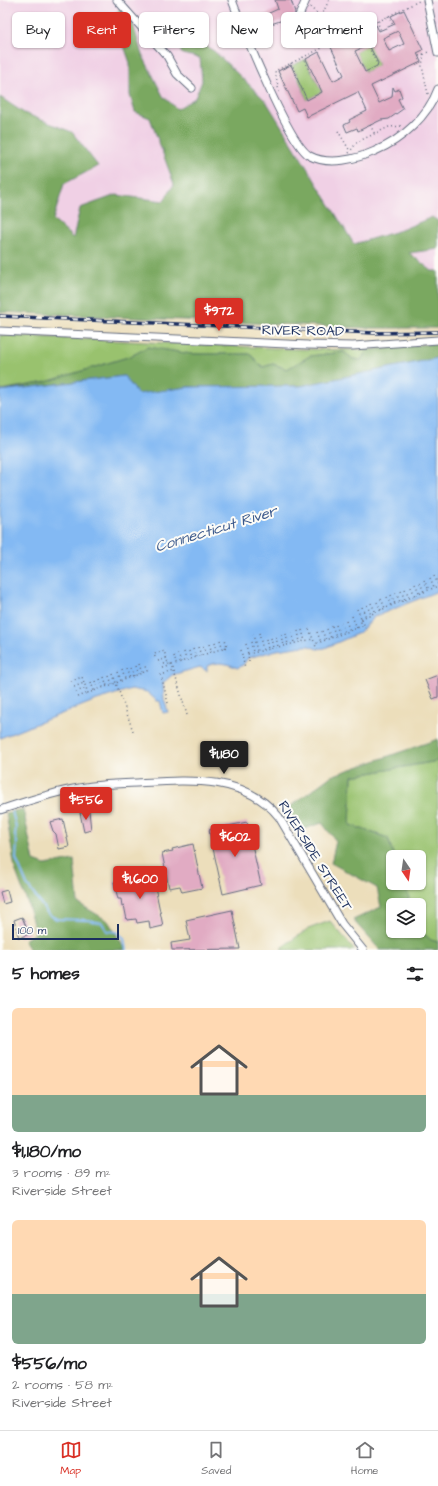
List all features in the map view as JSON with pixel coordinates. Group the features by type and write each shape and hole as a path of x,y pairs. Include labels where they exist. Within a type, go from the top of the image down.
{"street":[{"path":"117,0 167,56 177,74 192,88"},
{"path":"232,0 246,37 280,109 302,149 311,157 324,160 335,160 360,156 379,150 408,131 430,104 438,89"},
{"path":"428,0 438,50"},
{"path":"301,12 305,2"},
{"name":"RIVER ROAD","path":"0,331 308,346 354,346 438,340"},
{"name":"RIVERSIDE STREET","path":"0,810 65,790 105,785 194,781 218,783 238,788 258,797 270,805 279,817 342,924 363,950"}],"path":[{"path":"305,2 321,17 329,0"},
{"path":"381,31 377,21 421,0"},
{"path":"388,16 393,25"},
{"path":"279,92 275,71 322,48"},
{"path":"369,48 377,64"},
{"path":"419,56 438,50"},
{"path":"424,54 422,66 430,104"},
{"path":"303,57 310,72"},
{"path":"291,63 298,78"},
{"path":"370,125 375,134"},
{"path":"338,131 350,152 357,142 395,125 403,126"},
{"path":"315,644 362,626 360,622 362,618 438,585 434,576"},
{"path":"430,578 434,587"},
{"path":"424,580 429,590"},
{"path":"420,583 424,592"},
{"path":"415,584 420,594"},
{"path":"411,587 415,596"},
{"path":"406,589 410,598"},
{"path":"401,591 405,600"},
{"path":"396,594 400,602"},
{"path":"391,595 395,604"},
{"path":"387,597 391,606"},
{"path":"381,599 385,608"},
{"path":"377,602 381,610"},
{"path":"371,603 376,612"},
{"path":"367,605 371,615"},
{"path":"362,607 366,617"},
{"path":"357,609 367,630"},
{"path":"352,616 357,628"},
{"path":"346,621 350,631"},
{"path":"341,623 345,633"},
{"path":"336,625 340,634"},
{"path":"332,626 336,636"},
{"path":"309,629 317,650"},
{"path":"327,629 331,638"},
{"path":"302,630 305,641"},
{"path":"298,631 300,642"},
{"path":"322,631 326,640"},
{"path":"317,632 321,642"},
{"path":"259,633 263,650"},
{"path":"292,633 294,643"},
{"path":"253,634 257,651"},
{"path":"286,634 288,645"},
{"path":"281,635 283,646"},
{"path":"276,637 278,647"},
{"path":"266,638 268,649"},
{"path":"271,638 273,648"},
{"path":"248,654 313,639"},
{"path":"220,640 223,649"},
{"path":"163,668 223,649 227,647 225,640"},
{"path":"215,642 218,650"},
{"path":"250,642 253,652"},
{"path":"209,644 212,652"},
{"path":"246,644 250,662"},
{"path":"203,646 206,654"},
{"path":"198,647 201,656"},
{"path":"193,649 196,657"},
{"path":"241,650 245,669"},
{"path":"155,657 154,654 164,651 169,666"},
{"path":"189,651 191,659"},
{"path":"184,652 186,660"},
{"path":"178,654 181,662"},
{"path":"174,656 176,664"},
{"path":"158,661 167,658"},
{"path":"160,666 168,663"},
{"path":"139,664 142,673"},
{"path":"78,697 147,671 144,664"},
{"path":"172,665 187,715"},
{"path":"135,666 138,674"},
{"path":"130,668 134,676"},
{"path":"126,669 130,678"},
{"path":"122,670 125,679"},
{"path":"168,703 161,675 174,671"},
{"path":"118,672 121,681"},
{"path":"113,674 133,731"},
{"path":"109,676 112,684"},
{"path":"71,681 82,677 88,693"},
{"path":"104,678 107,686"},
{"path":"100,679 103,688"},
{"path":"95,681 98,689"},
{"path":"91,682 94,691"},
{"path":"74,686 84,683"},
{"path":"76,692 86,688"}],"shaded area":[{"path":"0,0 438,0 438,221 432,217 401,230 354,244 266,101 198,48 209,48 209,12 139,12 139,45 133,23 131,22 131,12 73,12 73,48 125,48 130,63 130,95 135,112 150,118 174,184 164,201 116,195 73,238 53,220 64,183 97,166 72,132 24,113 0,97"},
{"path":"140,48 180,48 182,54 200,58 202,81 195,98 177,109 163,96"},
{"path":"438,249 438,271 432,271 409,252"}],"green space":[{"path":"120,8 123,12 117,12"},
{"path":"131,21 133,23 139,48 163,96 177,109 195,98 202,81 200,58 182,54 180,48 209,48 214,51 266,101 354,244 401,230 432,217 438,221 438,249 409,253 432,271 438,271 438,328 366,328 0,312 0,97 24,113 72,132 98,166 64,184 53,220 73,238 80,208 116,195 164,201 174,184 150,118 135,112 130,95 130,63 125,48 131,48"},
{"path":"371,48 378,63 377,66 365,72 355,51"},
{"path":"306,59 322,92 307,100 296,72 294,73 291,66"},
{"path":"0,335 294,349 367,350 361,360 353,359 344,352 310,356 287,369 273,364 263,367 250,354 191,354 148,347 131,356 46,382 0,390"},
{"path":"438,343 438,358 301,386 188,387 138,395 124,376 0,391 46,382 131,356 148,347 191,354 250,354 263,367 273,364 287,369 310,356 344,352 353,359 361,360 367,350"},
{"path":"438,739 438,761 352,776 350,825 388,838 392,850 386,850 386,890 406,890 409,898 386,898 386,938 426,938 426,936 431,940 438,942 438,950 380,950 353,920 381,907 377,888 331,863 336,841 322,823 298,831 297,837 287,809 331,776"},
{"path":"438,761 438,942 431,940 426,936 426,898 409,898 406,890 426,890 426,850 392,850 388,838 350,825 352,776"},
{"path":"23,809 34,861 45,865 74,860 78,903 108,921 126,950 30,950 24,940 35,933 28,904 15,869 6,813"},
{"path":"330,921 355,950 282,950 282,947 308,929"}],"water":[{"name":"Connecticut River","path":"438,358 438,591 374,617 359,633 325,648 317,649 309,646 303,646 277,650 248,658 243,665 237,668 219,663 207,666 207,671 200,667 172,675 163,683 164,699 168,712 163,713 160,701 157,701 147,692 131,689 94,701 0,738 0,391 124,376 138,394 188,387 301,386"}],"building":[{"path":"275,0 291,0 295,12 281,12 281,21 273,23 273,12 271,12 278,9"},
{"path":"404,10 423,50 417,53 421,62 371,86 379,103 392,97 393,87 395,91 399,89 402,97 398,99 403,109 389,119 381,120 358,131 357,128 347,132 344,125 350,122 349,120 367,111 358,92 307,117 303,108 297,111 278,71 291,65 307,100 322,92 306,59 319,52 333,81 344,75 331,48 362,48 355,51 365,72 377,66 378,63 370,48 377,48 377,27 379,31 395,24 391,16","holes":["398,31 404,44 389,51 383,38"]},
{"path":"438,675 438,697 433,699 425,680"},
{"path":"89,811 91,830 84,832 80,813"},
{"path":"63,819 69,847 59,849 56,834 53,831 50,822"},
{"path":"247,822 261,885 223,894 209,830"},
{"path":"193,844 202,888 182,892 180,886 169,888 162,853"},
{"path":"149,875 150,883 154,882 163,926 150,929 149,921 137,923 136,919 127,920 124,905 122,906 121,899 118,899 114,882"},
{"path":"7,890 10,902 3,904 0,892"},
{"path":"232,910 240,949 172,950 171,943 190,940 186,920"},
{"path":"22,917 29,934 19,938 14,920"}],"waterway":[{"path":"12,811 16,827 16,859 27,885 49,915 57,919 88,920 102,923 107,931 117,932 124,938 126,950"}],"railway":[{"path":"0,316 374,333 438,332"}]}
